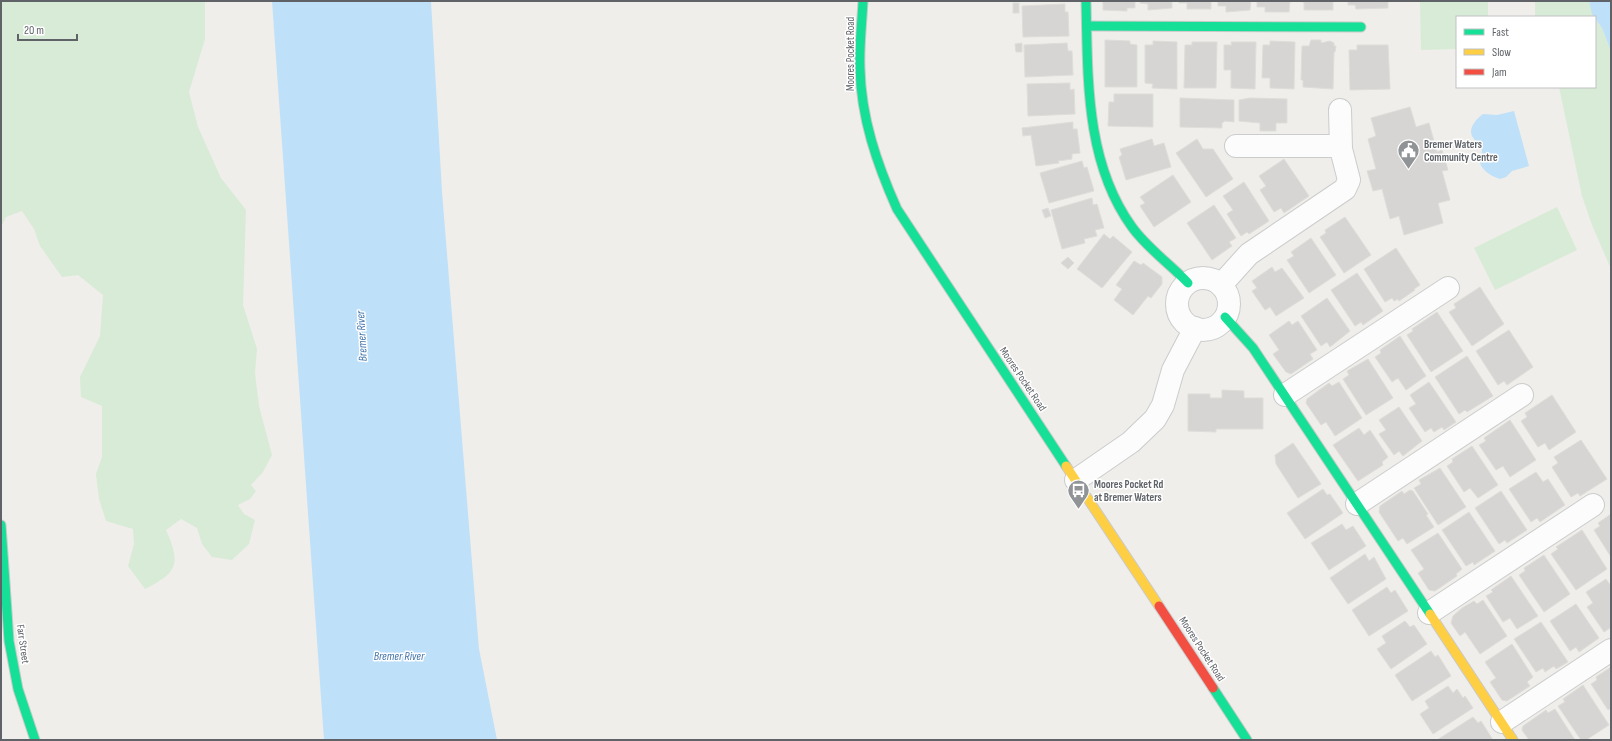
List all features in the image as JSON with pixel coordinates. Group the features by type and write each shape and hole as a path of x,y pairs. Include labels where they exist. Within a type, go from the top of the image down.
{"street":[{"name":"Moores Pocket Road","path":"863,1 860,48 862,91 873,150 888,190 908,227 1247,740"},
{"path":"1086,1 1093,130 1112,190 1123,213 1138,234 1188,283"},
{"path":"1087,26 1362,27"},
{"path":"1221,285 1250,254 1345,189 1349,177 1340,146 1340,110"},
{"path":"1236,146 1340,146"},
{"path":"1199,278 1208,278 1221,285 1229,299 1229,310 1226,317 1220,324 1204,330 1195,328 1185,322 1178,308 1181,292 1188,283 1199,278"},
{"path":"1285,395 1448,288"},
{"path":"1226,317 1253,348 1285,395 1513,740"},
{"path":"1076,480 1131,442 1155,419 1163,405 1173,370 1195,328"},
{"path":"1357,504 1522,394"},
{"path":"1429,613 1593,505"},
{"name":"Farr Street","path":"1,525 9,641 18,690 35,740"},
{"path":"1502,722 1611,650"}],"green space":[{"path":"1,1 205,1 205,39 189,92 198,127 221,178 246,210 243,305 257,349 255,373 259,406 272,455 263,472 251,485 256,491 250,499 238,505 244,514 255,520 249,544 232,560 212,557 202,544 197,528 181,519 166,530 174,551 174,566 164,577 145,589 128,566 134,544 133,529 106,521 99,499 96,474 102,457 102,406 81,397 80,377 100,336 103,295 78,275 62,277 40,246 34,229 22,211 6,217 1,227"},
{"path":"1420,1 1488,1 1488,16 1456,16 1456,49 1421,50"},
{"path":"1535,1 1589,1 1594,16 1535,16"},
{"path":"1596,19 1602,28 1611,51 1611,269 1592,225 1582,196 1559,88 1596,88"},
{"path":"1557,207 1577,250 1495,290 1474,248"}],"water":[{"name":"Bremer River","path":"272,1 431,1 442,192 479,649 497,740 324,740"},
{"path":"1589,1 1611,1 1611,51 1602,28 1596,20 1596,16 1592,14"},
{"path":"1514,111 1529,166 1512,171 1506,177 1500,179 1488,173 1481,166 1482,150 1472,136 1471,130 1478,118 1483,114 1497,115"}],"building":[{"path":"1103,1 1135,1 1135,8 1127,8 1127,11 1103,10"},
{"path":"1140,1 1172,1 1172,8 1148,10 1148,4 1140,3"},
{"path":"1179,1 1211,1 1211,9 1187,9 1187,3 1179,3"},
{"path":"1218,1 1251,1 1250,10 1226,12 1226,6 1218,6"},
{"path":"1257,1 1290,1 1289,12 1265,12 1265,7 1257,7"},
{"path":"1296,1 1333,1 1333,10 1304,10 1304,2"},
{"path":"1348,1 1388,1 1388,8 1356,9 1355,5 1348,5"},
{"path":"1013,3 1019,3 1019,13 1013,13"},
{"path":"1065,4 1065,12 1068,12 1069,36 1023,37 1022,6"},
{"path":"1105,40 1130,41 1130,44 1137,45 1137,87 1105,87"},
{"path":"1311,40 1321,40 1321,43 1330,41 1334,43 1334,46 1336,46 1334,52 1333,89 1303,87 1303,80 1301,80 1302,46 1309,46"},
{"path":"1153,41 1177,42 1177,89 1152,88 1153,84 1145,83 1145,45 1153,45"},
{"path":"1270,41 1295,42 1294,89 1270,88 1270,78 1262,78 1263,45 1270,45"},
{"path":"1192,42 1217,42 1216,88 1184,88 1185,45 1192,45"},
{"path":"1231,42 1256,42 1255,89 1231,88 1231,70 1224,70 1224,45 1232,45"},
{"path":"1022,43 1022,52 1016,52 1015,44"},
{"path":"1067,43 1068,51 1072,51 1073,75 1025,77 1024,45"},
{"path":"1357,45 1388,45 1390,89 1350,90 1349,50 1357,50"},
{"path":"1070,83 1070,90 1074,89 1075,114 1028,116 1027,84"},
{"path":"1114,94 1153,94 1153,127 1108,126 1109,102 1114,102"},
{"path":"1180,98 1234,100 1234,122 1225,121 1222,123 1222,128 1180,127"},
{"path":"1250,98 1287,99 1287,123 1276,123 1276,131 1260,131 1260,123 1239,121 1239,100"},
{"name":"Bremer Waters Community Centre","path":"1410,107 1416,127 1429,123 1437,152 1442,150 1448,170 1442,171 1450,200 1438,203 1443,223 1404,235 1399,216 1390,219 1382,189 1373,191 1367,171 1376,169 1368,139 1376,136 1371,118"},
{"path":"1073,122 1073,129 1077,129 1080,153 1072,154 1072,159 1058,161 1059,163 1036,166 1031,135 1023,136 1022,128"},
{"path":"1152,139 1154,146 1164,143 1171,167 1126,180 1119,157 1122,155 1120,149"},
{"path":"1197,139 1203,149 1213,149 1233,179 1206,197 1176,153"},
{"path":"1284,159 1309,196 1284,213 1281,208 1274,212 1260,190 1266,186 1259,176"},
{"path":"1082,161 1084,168 1087,167 1094,191 1049,203 1040,173"},
{"path":"1173,175 1191,202 1154,227 1140,206 1145,203 1140,197"},
{"path":"1244,182 1269,221 1249,234 1247,232 1241,236 1227,214 1233,210 1223,196"},
{"path":"1092,198 1093,205 1097,204 1104,228 1095,230 1097,236 1084,239 1085,243 1062,249 1051,210"},
{"path":"1214,205 1236,238 1229,242 1232,246 1212,260 1187,223"},
{"path":"1048,208 1051,216 1045,218 1042,210"},
{"path":"1345,217 1371,255 1344,273 1320,237 1326,233 1325,230"},
{"path":"1104,234 1110,239 1113,236 1132,252 1102,288 1077,269"},
{"path":"1311,238 1336,275 1309,293 1287,260 1294,256 1291,252"},
{"path":"1396,248 1420,285 1399,301 1398,299 1394,301 1392,298 1385,302 1364,269"},
{"path":"1068,257 1074,263 1068,269 1061,263"},
{"path":"1134,261 1141,265 1143,263 1162,277 1162,284 1151,298 1148,296 1133,315 1114,300 1122,289 1116,285"},
{"path":"1272,267 1275,272 1282,268 1304,298 1276,316 1270,307 1265,310 1252,291 1257,288 1252,281"},
{"path":"1357,273 1383,311 1363,325 1361,322 1355,326 1331,290"},
{"path":"1480,287 1504,324 1472,346 1449,312 1456,308 1454,304"},
{"path":"1327,298 1350,331 1330,347 1327,342 1321,346 1301,316"},
{"path":"1437,312 1463,351 1431,372 1407,335 1413,331 1412,329"},
{"path":"1289,321 1292,325 1298,321 1317,350 1310,354 1313,359 1291,374 1286,372 1273,354 1279,350 1269,335"},
{"path":"1509,330 1533,367 1507,385 1504,381 1498,385 1476,351"},
{"path":"1400,336 1426,376 1406,390 1398,378 1392,382 1375,357 1381,353 1380,350"},
{"path":"1467,356 1493,396 1467,412 1465,410 1459,414 1435,377"},
{"path":"1368,359 1393,398 1366,415 1343,379 1349,375 1347,371"},
{"path":"1339,382 1362,418 1335,436 1326,422 1321,425 1306,403 1307,399 1329,383 1332,386"},
{"path":"1429,382 1456,422 1444,430 1442,427 1434,432 1431,428 1425,432 1409,408 1416,404 1410,395"},
{"path":"1222,390 1244,391 1244,398 1263,398 1263,429 1216,429 1216,432 1188,431 1188,394 1210,394 1210,398 1222,398"},
{"path":"1552,395 1576,432 1549,450 1545,443 1538,447 1521,421 1527,417 1525,413"},
{"path":"1399,407 1422,441 1403,456 1399,451 1394,455 1379,434 1386,430 1379,420"},
{"path":"1510,420 1536,460 1510,477 1503,466 1496,470 1479,445 1486,441 1484,438"},
{"path":"1359,428 1364,435 1370,430 1388,457 1382,462 1383,465 1358,481 1333,445"},
{"path":"1581,440 1607,479 1580,496 1578,493 1571,497 1552,467 1558,463 1554,457"},
{"path":"1293,443 1321,484 1298,498 1276,464 1275,455"},
{"path":"1472,446 1498,485 1478,498 1470,488 1464,492 1447,466 1453,462 1452,459"},
{"path":"1440,468 1466,507 1438,525 1414,488 1421,484 1419,480"},
{"path":"1536,472 1543,482 1548,479 1565,505 1540,522 1537,518 1531,522 1509,489"},
{"path":"1323,489 1327,495 1330,494 1343,513 1305,539 1287,513"},
{"path":"1410,490 1413,491 1428,514 1426,515 1434,527 1407,544 1403,538 1398,541 1379,512 1380,506 1402,491 1404,494"},
{"path":"1501,491 1527,530 1507,543 1505,540 1499,544 1475,508"},
{"path":"1469,512 1495,551 1474,565 1473,562 1466,566 1442,530"},
{"path":"1611,514 1611,557 1594,530 1600,526 1598,523"},
{"path":"1342,524 1346,530 1353,526 1366,546 1329,570 1311,543"},
{"path":"1582,530 1607,569 1576,590 1551,554 1558,549 1556,547"},
{"path":"1438,533 1462,569 1456,574 1457,576 1435,591 1429,590 1418,573 1424,569 1411,550"},
{"path":"1365,554 1369,561 1374,557 1386,579 1348,604 1330,578"},
{"path":"1544,555 1570,594 1544,612 1519,575 1525,571 1524,568"},
{"path":"1511,576 1538,616 1517,629 1510,618 1503,622 1486,596 1493,592 1491,590"},
{"path":"1606,579 1611,586 1611,630 1610,628 1604,632 1587,607 1593,603 1586,592"},
{"path":"1387,587 1391,593 1395,590 1408,611 1369,636 1352,610"},
{"path":"1483,600 1507,636 1480,654 1465,632 1460,636 1451,623 1453,616 1462,608 1474,601 1477,604"},
{"path":"1576,604 1599,638 1579,652 1576,647 1570,651 1550,621"},
{"path":"1405,621 1410,627 1414,625 1427,644 1391,669 1377,649 1386,643 1382,636"},
{"path":"1541,622 1568,662 1556,669 1554,666 1545,672 1543,668 1536,672 1514,639"},
{"path":"1512,644 1533,677 1527,682 1530,686 1507,701 1502,700 1490,682 1496,678 1485,662"},
{"path":"1431,651 1435,657 1438,655 1451,676 1412,701 1395,675"},
{"path":"1611,667 1611,708 1608,710 1591,684 1597,680 1596,677"},
{"path":"1583,685 1609,725 1586,740 1581,740 1558,706 1565,702 1563,699"},
{"path":"1448,686 1453,693 1457,689 1463,698 1465,696 1473,708 1433,734 1420,714 1429,708 1425,701"},
{"path":"1555,709 1575,740 1529,740 1522,730 1523,726 1546,710 1548,713"},
{"path":"1473,717 1478,723 1481,721 1493,740 1437,740"}],"traffic: fast":[{"path":"863,1 860,43 863,105 871,140 897,209 1066,466"},
{"path":"1086,1 1087,60 1092,118 1097,147 1105,175 1117,202 1138,235 1188,283"},
{"path":"1087,26 1361,27"},
{"path":"1225,317 1253,348 1430,614"},
{"path":"1,525 9,641 18,689 35,740"},
{"path":"1213,688 1247,740"}],"traffic: slow":[{"path":"1066,466 1159,606"},
{"path":"1430,614 1513,740"}],"traffic: jam":[{"path":"1159,606 1213,688"}],"place":[{"name":"Bremer Waters Community Centre","path":"1408,170"},
{"name":"Moores Pocket Rd at Bremer Waters","path":"1079,510"}]}
